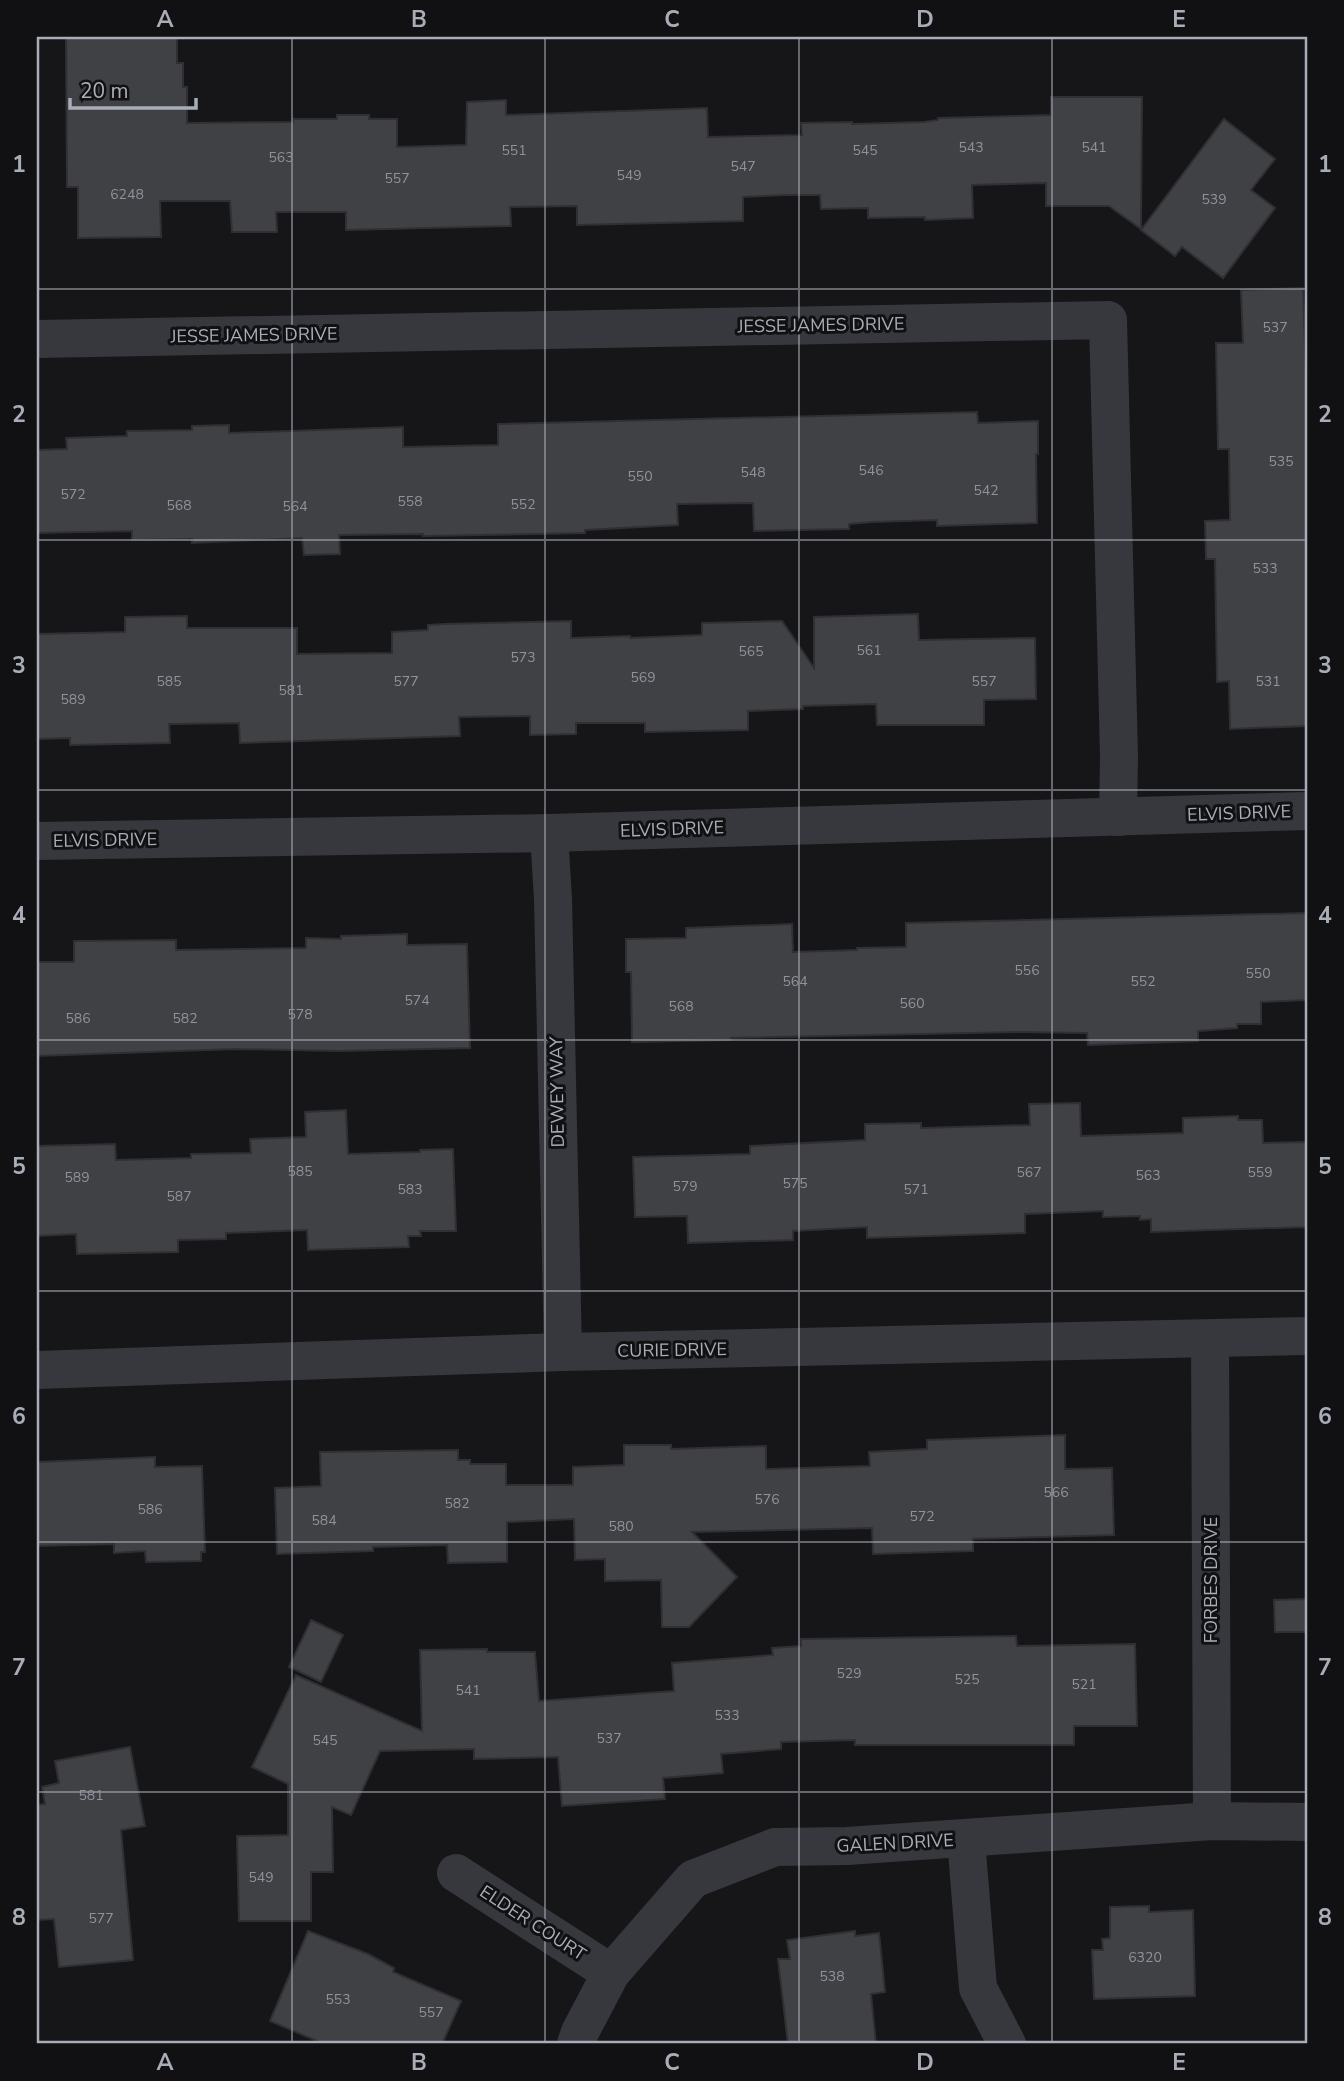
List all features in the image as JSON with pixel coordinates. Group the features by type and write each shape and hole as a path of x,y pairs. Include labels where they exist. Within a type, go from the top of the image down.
{"street":[{"name":"JESSE JAMES DRIVE","path":"37,339 1108,320 1119,756 1118,817"},
{"name":"ELVIS DRIVE","path":"37,841 549,833 1307,811"},
{"name":"DEWEY WAY","path":"549,833 553,899 563,1352"},
{"name":"CURIE DRIVE","path":"37,1370 563,1352 1307,1336"},
{"name":"FORBES DRIVE","path":"1210,1339 1212,1821"},
{"name":"GALEN DRIVE","path":"576,2044 611,1973 693,1879 775,1847 967,1839 1212,1821 1307,1822"},
{"path":"967,1839 978,1988 1007,2044"},
{"name":"ELDER COURT","path":"456,1873 611,1973"}],"building":[{"path":"66,37 177,37 177,63 183,63 183,87 187,87 187,123 293,122 293,119 337,119 337,115 369,115 369,119 397,119 397,147 466,145 467,102 506,100 506,115 707,108 708,137 802,135 801,123 924,122 938,118 1051,115 1051,97 1142,97 1141,229 1109,206 1046,206 1046,183 972,185 973,218 925,220 925,217 868,218 868,208 821,209 820,195 786,195 743,197 743,221 577,225 577,206 510,207 511,226 346,230 346,212 276,212 277,232 232,232 230,201 160,201 161,237 78,238 78,187 67,187"},
{"path":"1224,119 1275,159 1251,190 1275,208 1223,278 1182,247 1175,256 1141,230"},
{"path":"1303,288 1307,403 1307,726 1230,729 1229,681 1217,682 1215,559 1206,559 1205,521 1230,520 1229,449 1218,449 1216,343 1243,343 1241,290"},
{"path":"977,412 978,423 1038,421 1037,523 937,526 937,520 849,524 849,529 754,531 753,503 677,504 678,525 585,530 585,533 339,535 340,554 304,555 302,538 192,543 192,539 132,540 132,531 37,533 37,450 67,449 66,438 127,436 127,431 192,430 192,426 229,425 229,433 403,427 403,447 498,445 498,424"},
{"path":"918,614 919,640 1035,638 1036,699 984,700 984,725 877,725 876,704 748,711 748,730 645,732 645,723 576,723 576,734 530,735 530,716 459,717 460,736 240,743 239,723 169,724 170,743 70,745 70,738 37,739 37,634 125,632 125,617 187,616 187,628 297,628 297,654 392,653 392,632 428,630 428,625 571,621 571,638 630,638 702,635 702,623 782,621 814,668 814,617"},
{"path":"1307,913 1307,1000 1261,1002 1261,1024 1237,1024 1237,1028 1198,1031 1198,1041 1088,1045 1087,1033 1021,1032 632,1042 631,972 626,972 626,939 686,938 686,928 792,924 793,952 857,950 906,947 906,923"},
{"path":"407,934 407,945 467,944 470,1048 340,1051 235,1049 37,1056 37,962 74,962 74,941 176,940 176,950 306,948 306,938 341,939 341,936"},
{"path":"1080,1103 1081,1136 1183,1133 1183,1118 1238,1116 1238,1120 1262,1120 1263,1143 1307,1142 1307,1227 1151,1232 1151,1219 1140,1220 1140,1216 1103,1217 1103,1211 1025,1214 1025,1233 867,1238 867,1227 793,1231 793,1240 688,1243 687,1216 635,1217 633,1157 750,1154 750,1146 865,1140 865,1124 921,1123 921,1128 1030,1125 1029,1104"},
{"path":"346,1110 348,1154 453,1149 456,1231 420,1231 421,1236 408,1236 409,1247 308,1250 307,1230 226,1233 226,1239 178,1240 178,1252 77,1254 76,1234 37,1236 37,1146 115,1144 116,1160 191,1158 191,1154 251,1153 250,1139 306,1137 305,1112"},
{"path":"1065,1435 1065,1469 1112,1468 1114,1535 973,1539 973,1551 873,1554 872,1528 692,1532 737,1577 689,1627 662,1627 661,1580 605,1581 605,1559 575,1560 574,1519 507,1522 507,1562 448,1563 447,1545 277,1554 275,1488 321,1486 320,1452 458,1450 458,1460 470,1460 470,1464 506,1464 506,1485 573,1485 573,1467 624,1465 624,1445 671,1445 671,1449 766,1446 766,1469 870,1466 869,1452 927,1449 927,1440"},
{"path":"155,1457 155,1467 202,1466 205,1552 201,1552 201,1561 146,1562 145,1551 114,1553 114,1544 37,1546 37,1462"},
{"path":"1307,1599 1307,1632 1275,1632 1274,1600"},
{"path":"311,1620 343,1635 321,1682 289,1667"},
{"path":"1016,1636 1017,1646 1135,1644 1137,1726 1074,1726 1074,1745 855,1745 855,1740 781,1742 781,1749 721,1754 723,1773 663,1778 665,1799 562,1806 558,1757 474,1759 474,1749 380,1751 351,1815 332,1807 333,1872 311,1872 311,1921 239,1921 237,1836 288,1835 288,1784 252,1767 296,1675 422,1731 420,1650 487,1649 487,1652 535,1652 539,1701 674,1691 672,1663 773,1655 772,1648 801,1646 801,1639"},
{"path":"130,1747 145,1826 121,1830 133,1960 59,1967 54,1919 37,1920 37,1805 45,1804 42,1787 59,1783 55,1761"},
{"path":"1149,1906 1149,1912 1193,1910 1195,1996 1094,1999 1092,1950 1103,1950 1102,1939 1110,1938 1110,1907"},
{"path":"308,1931 368,1954 394,1968 393,1972 461,2001 442,2044 324,2044 270,2021"},
{"path":"855,1931 855,1936 879,1933 885,1992 871,1994 876,2044 788,2044 778,1959 790,1959 787,1940"}]}
